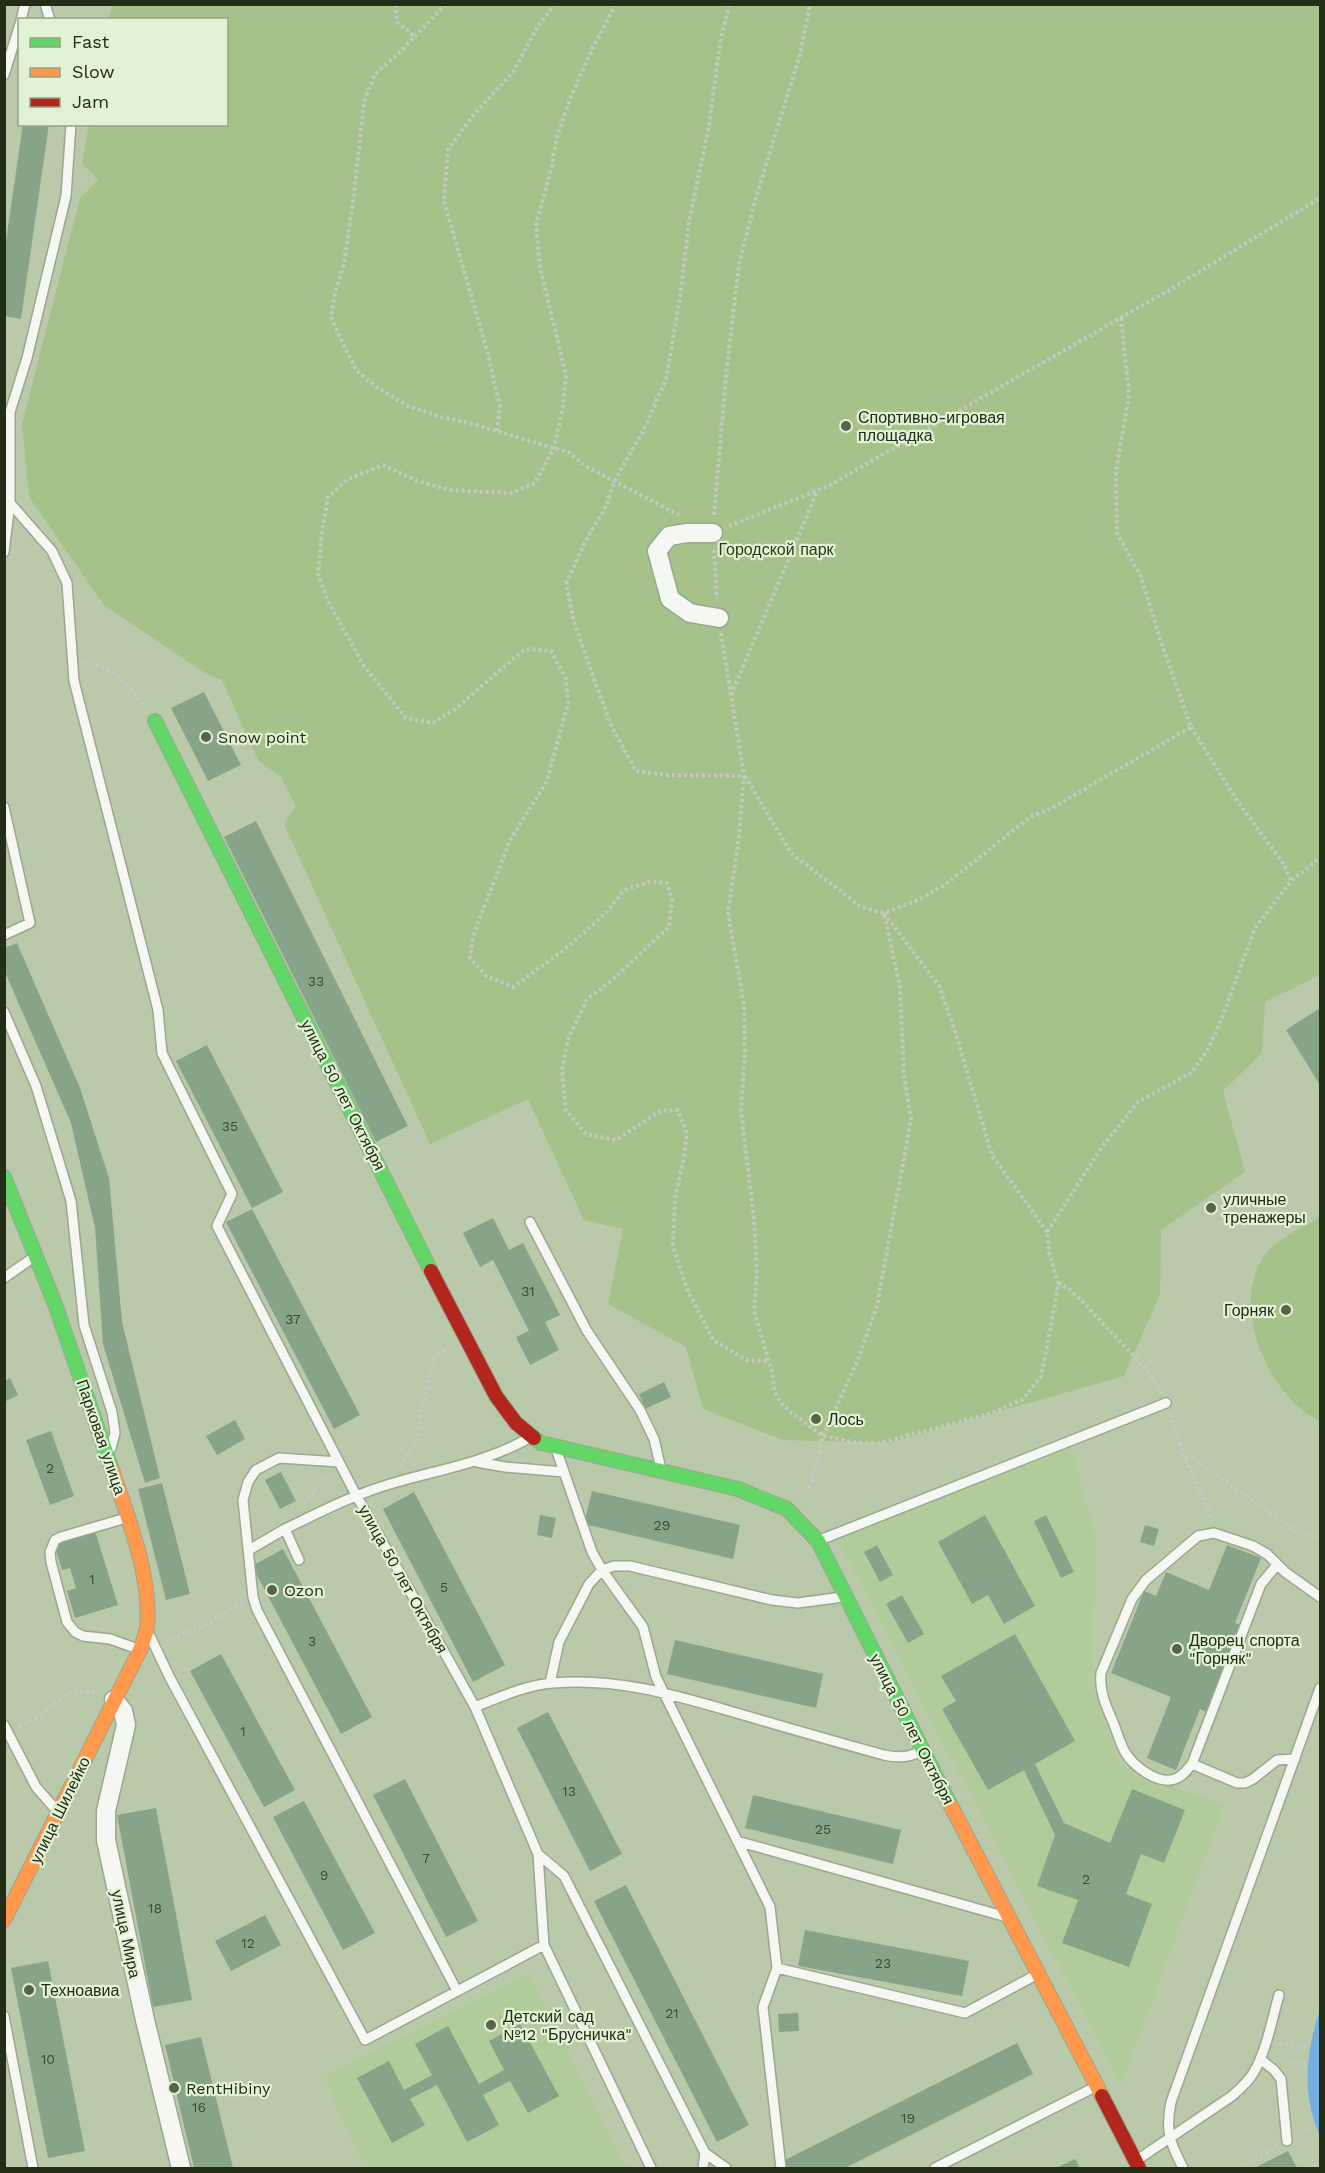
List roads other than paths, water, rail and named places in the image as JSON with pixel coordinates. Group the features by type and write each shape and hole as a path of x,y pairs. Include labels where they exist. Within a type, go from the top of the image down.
{"street":[{"path":"713,533 669,536 657,551 670,599 690,613 719,618"},
{"name":"улица 50 лет Октября","path":"155,721 465,1338 508,1415 531,1437 541,1443 738,1489 787,1509 818,1541 922,1751 1137,2165"},
{"name":"Парковая улица","path":"4,1177 55,1304 128,1517 147,1591 147,1629 140,1650 114,1700"},
{"name":"улица Шилейко","path":"4,1920 114,1700"},
{"name":"улица Мира","path":"114,1700 123,1711 126,1725 106,1811 106,1840 145,2020 181,2169"}],"lane":[{"path":"4,75 18,29"},
{"path":"4,552 10,503 10,412 27,358 66,196 70,126"},
{"name":"улица 50 лет Октября","path":"10,503 52,551 67,583 74,681 158,1010 162,1053 232,1194 217,1226 356,1495 475,1707 538,1854 544,1945 651,2169"},
{"path":"4,807 30,923 4,935"},
{"path":"4,1012 36,1086 71,1201 84,1326 112,1412 115,1433 108,1459"},
{"path":"530,1222 587,1331 640,1410 654,1439 661,1471"},
{"path":"4,1278 36,1255"},
{"path":"818,1541 1167,1403"},
{"path":"249,1550 285,1529 356,1495 396,1482 477,1462 531,1437"},
{"path":"555,1447 592,1552 602,1570 643,1627 651,1665 663,1692 770,1907 777,1968 763,2007 780,2169"},
{"path":"339,1462 279,1458 256,1470 248,1482 243,1500 253,1597 257,1610 457,1991"},
{"path":"477,1462 564,1472"},
{"path":"128,1517 55,1540 52,1546 51,1562 68,1622 75,1632 83,1636 110,1639 140,1650"},
{"path":"285,1529 298,1560"},
{"path":"1277,1565 1261,1584 1192,1764 1184,1774 1174,1780 1164,1780 1143,1772 1135,1766 1125,1752 1100,1683 1101,1673 1132,1599 1146,1580 1189,1542 1206,1533 1214,1533 1253,1545 1320,1597"},
{"path":"550,1683 559,1642 589,1584 602,1570 615,1566 630,1566 772,1600 798,1603 845,1596"},
{"path":"147,1629 170,1678 365,2040 544,1945"},
{"path":"475,1707 517,1690 550,1683 623,1684 663,1692 884,1755 911,1756 922,1751"},
{"path":"1183,2169 1170,2138 1167,2122 1171,2102 1320,1688"},
{"path":"6,1729 36,1787 59,1812"},
{"path":"1192,1764 1237,1783 1245,1783 1277,1760 1295,1759"},
{"path":"737,1841 1008,1917"},
{"path":"538,1854 564,1876 705,2153 726,2169"},
{"path":"777,1968 965,2013 1038,1974"},
{"path":"1137,2165 1170,2138 1232,2096 1244,2085 1260,2059 1280,1995"},
{"path":"4,2016 33,2169"},
{"path":"1260,2059 1281,2079 1287,2141"},
{"path":"934,2169 1096,2086"},
{"path":"703,2169 705,2153"}],"water":[{"path":"1320,2010 1320,2135 1310,2105 1308,2073 1311,2041"}],"place":[{"name":"Спортивно-игровая площадка","path":"846,426"},
{"name":"Snow point","path":"206,737"},
{"name":"уличные тренажеры","path":"1211,1208"},
{"name":"Горняк","path":"1286,1310"},
{"name":"Лось","path":"816,1419"},
{"name":"Ozon","path":"272,1590"},
{"name":"Дворец спорта \"Горняк\"","path":"1177,1649"},
{"name":"Техноавиа","path":"29,1990"},
{"name":"Детский сад №12 \"Брусничка\"","path":"491,2025"},
{"name":"RentHibiny","path":"174,2088"}],"park label":[{"name":"Городской парк","path":"776,549"}]}
